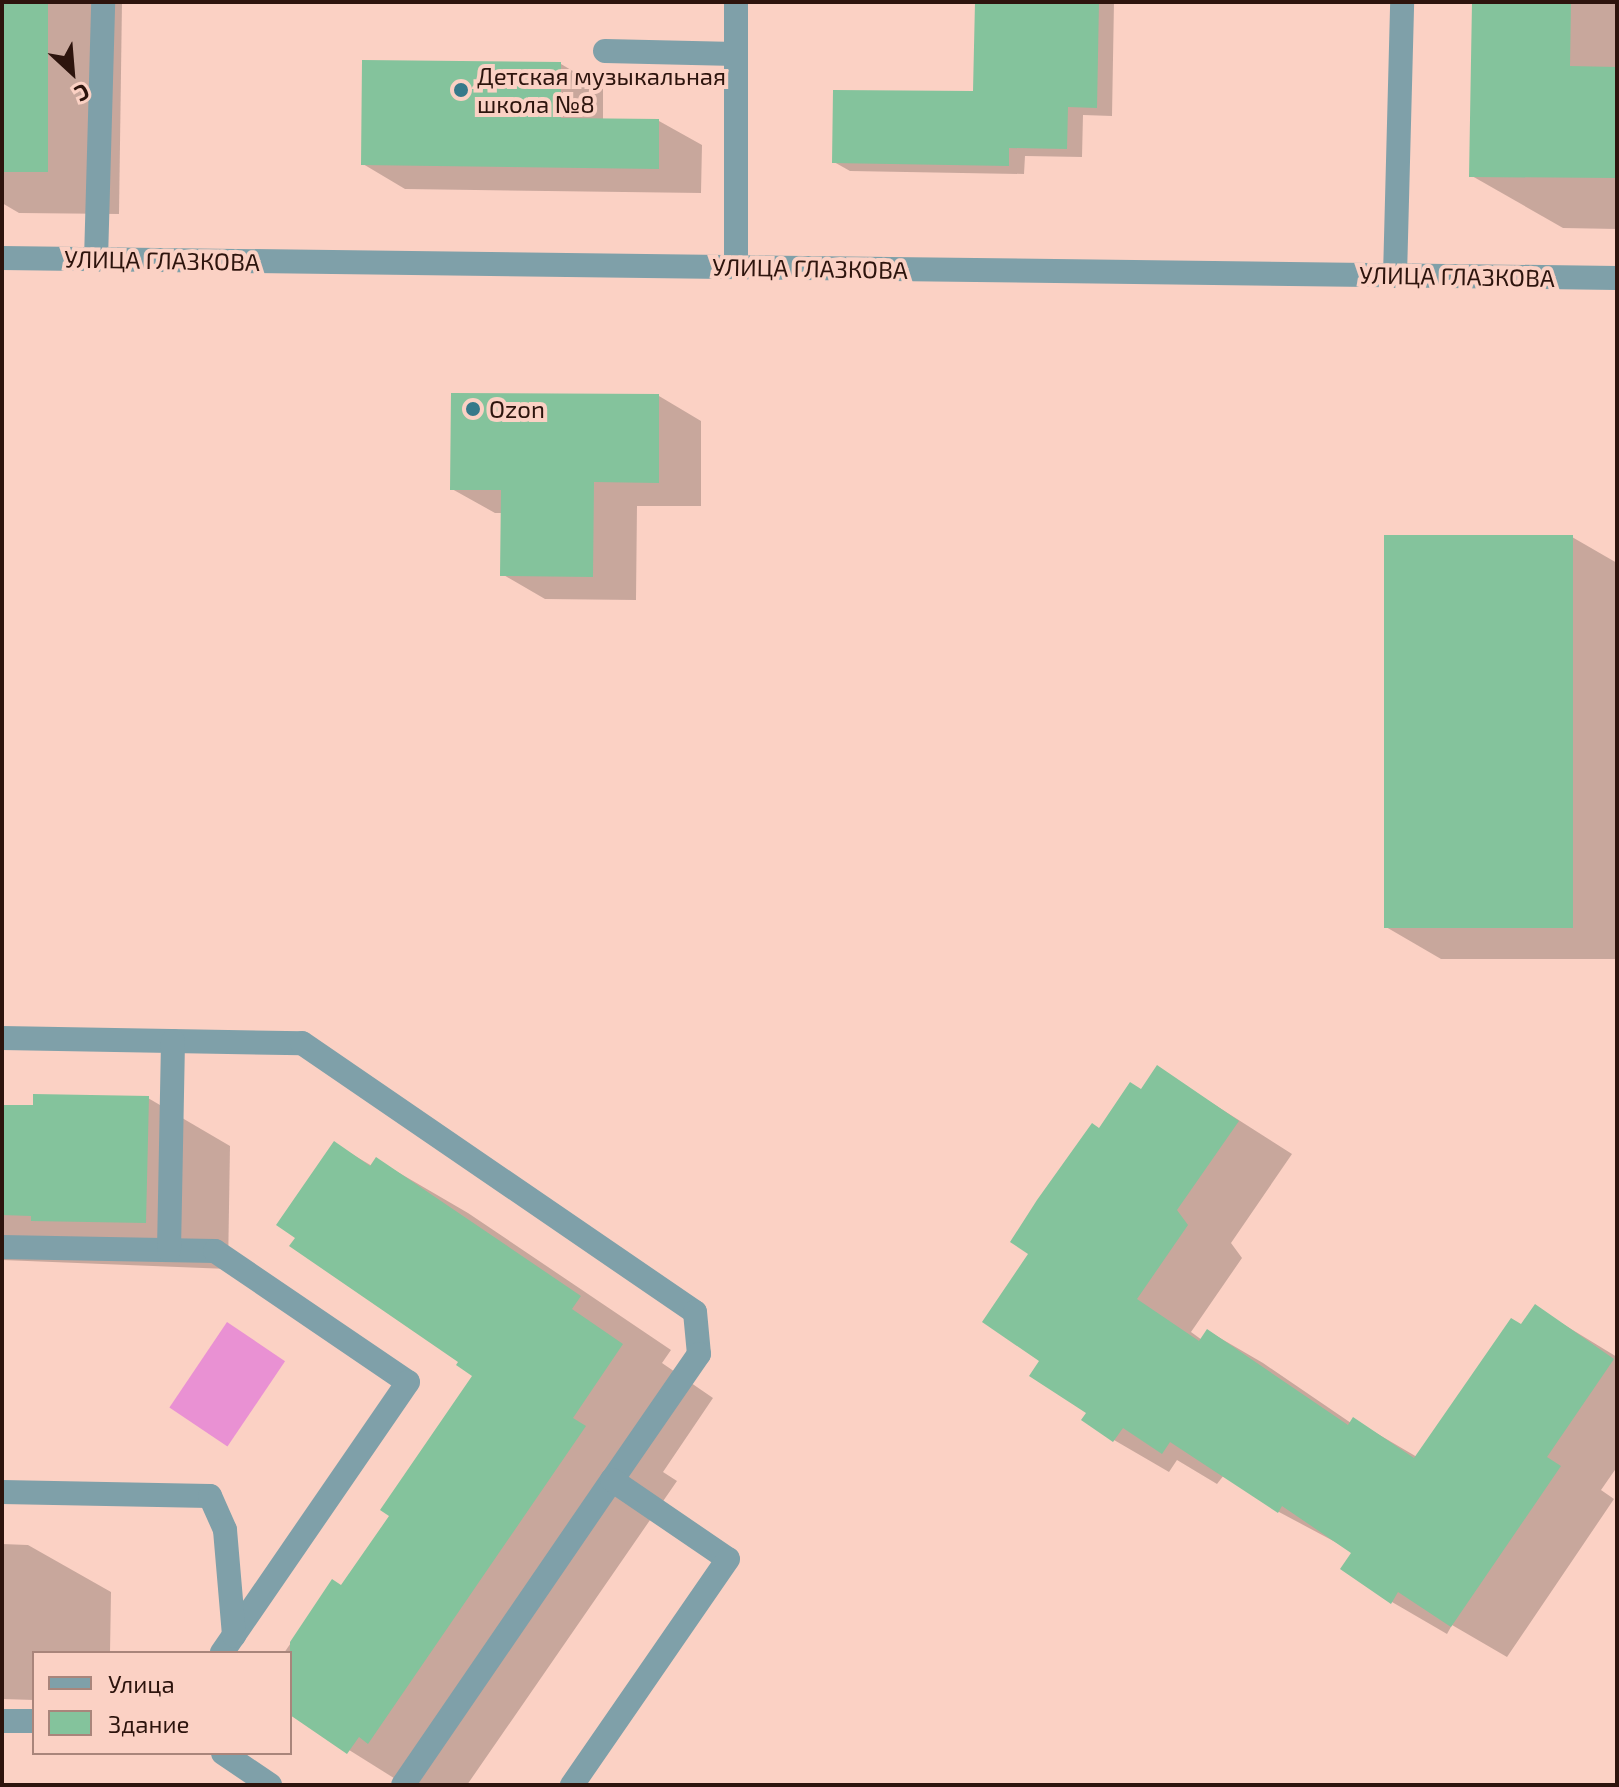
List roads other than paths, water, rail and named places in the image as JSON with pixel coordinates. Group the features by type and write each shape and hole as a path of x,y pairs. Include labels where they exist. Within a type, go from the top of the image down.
{"street":[{"path":"96,260 103,2"},
{"path":"736,2 736,267"},
{"path":"1395,276 1402,2"},
{"path":"605,51 736,54"},
{"name":"УЛИЦА ГЛАЗКОВА","path":"2,258 1617,278"},
{"path":"2,1038 302,1043 695,1312 699,1354 403,1785"},
{"path":"169,1250 173,1041"},
{"path":"2,1247 215,1251 408,1382 228,1644"},
{"path":"572,1785 728,1559 612,1480"},
{"path":"2,1492 210,1496 225,1530 228,1644"},
{"path":"2,1721 32,1721"},
{"path":"226,1755 270,1785"}],"place":[{"name":"Детская музыкальная школа №8","path":"461,90"},
{"name":"Ozon","path":"473,409"}]}
